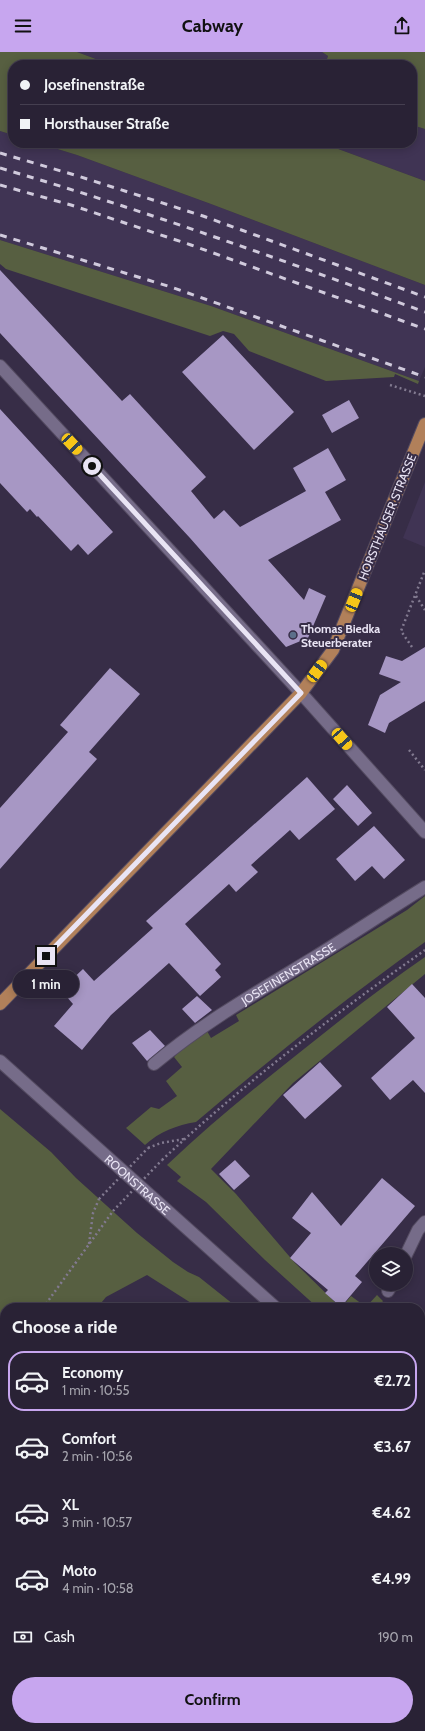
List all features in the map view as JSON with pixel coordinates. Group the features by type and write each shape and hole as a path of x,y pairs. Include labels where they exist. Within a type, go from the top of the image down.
{"main road":[{"name":"HORSTHAUSER STRASSE","path":"0,1004 301,693 333,650 425,424"}],"street":[{"path":"0,366 301,693 425,832"},
{"name":"JOSEFINENSTRASSE","path":"154,1064 181,1041 239,1002 315,957 425,887"},
{"name":"ROONSTRASSE","path":"0,1061 270,1303"},
{"path":"410,1247 418,1230 425,1222"}],"path":[{"path":"390,385 425,396"},
{"path":"412,647 401,631 425,570"},
{"path":"415,595 425,610"},
{"path":"409,750 425,770"},
{"path":"47,1303 113,1211 184,1139 304,1041 425,950"},
{"path":"89,1245 93,1213 99,1199 148,1148 161,1143 184,1139"}],"shaded area":[{"path":"77,52 322,52 328,56 327,60 99,60"},
{"path":"417,127 425,129 425,181 336,148 417,148"},
{"path":"0,131 8,133 8,148 54,148 77,155 425,285 425,367 419,381 211,306 0,240"},
{"path":"425,482 425,547 403,538"}],"green space":[{"path":"0,52 77,52 99,60 8,60 8,133 0,131"},
{"path":"322,52 425,52 425,129 417,127 417,60 327,60 328,56"},
{"path":"54,148 336,148 425,181 425,285 211,204"},
{"path":"0,240 211,306 419,381 418,384 395,374 394,377 326,381 249,351 234,334 223,331 210,336 6,269 0,264"},
{"path":"425,896 425,942 309,1029 196,1122 169,1130 156,1136 145,1145 126,1128 151,1107 159,1109 177,1096 166,1081 182,1067 174,1057 188,1044 207,1031 211,1038 239,1021 236,1015 407,910"},
{"path":"425,957 425,974 293,1083 211,1169 236,1194 295,1263 336,1303 312,1303 265,1260 206,1202 177,1181 181,1177 167,1165 217,1120 269,1077 394,979"},
{"path":"0,1109 51,1152 76,1178 137,1233 173,1262 199,1277 232,1303 191,1303 147,1275 106,1297 101,1303 0,1303"},
{"path":"377,1295 383,1301 382,1303 370,1303"},
{"path":"351,1296 361,1303 345,1303"}],"building":[{"path":"0,270 122,401 130,394 206,477 191,491 214,519 224,510 240,527 306,491 293,468 328,448 346,480 325,492 341,520 268,560 304,600 309,588 326,596 308,638 286,647 190,538 0,333"},
{"path":"223,335 294,412 254,450 182,372"},
{"path":"349,400 359,418 332,433 322,415"},
{"path":"0,409 113,532 88,555 78,544 71,551 38,516 37,517 30,509 27,512 0,483"},
{"path":"425,647 425,701 389,723 385,733 368,725 380,695 401,682 379,674 386,656 402,661"},
{"path":"110,668 140,694 89,752 97,759 0,869 0,808 68,732 60,725"},
{"path":"307,777 335,809 299,840 290,830 251,865 258,872 236,892 229,884 185,924 221,964 215,970 221,977 200,996 169,963 111,1015 82,1050 54,1026 73,1004 66,996 66,985 83,969 94,981 153,928 146,921"},
{"path":"347,785 372,813 358,826 333,799"},
{"path":"374,826 405,860 384,879 372,866 355,881 336,859"},
{"path":"412,984 425,998 425,1093 413,1080 390,1100 371,1078 415,1038 387,1007"},
{"path":"197,996 212,1010 195,1023 182,1009"},
{"path":"150,1030 165,1046 147,1061 132,1043"},
{"path":"320,1062 342,1086 305,1119 283,1095"},
{"path":"235,1160 250,1176 234,1190 219,1174"},
{"path":"382,1178 415,1206 380,1247 369,1247 369,1260 355,1276 362,1282 344,1303 336,1303 325,1293 328,1290 290,1258 311,1233 292,1218 312,1192 341,1226"}],"railway":[{"path":"0,153 203,216 425,297"},
{"path":"0,168 161,219 267,255 425,312"},
{"path":"0,185 71,205 191,245 425,329"},
{"path":"0,235 171,287 425,377"}],"place":[{"name":"Thomas Biedka Steuerberater","path":"293,635"}],"route":[{"path":"46,956 301,693 92,466"}]}
